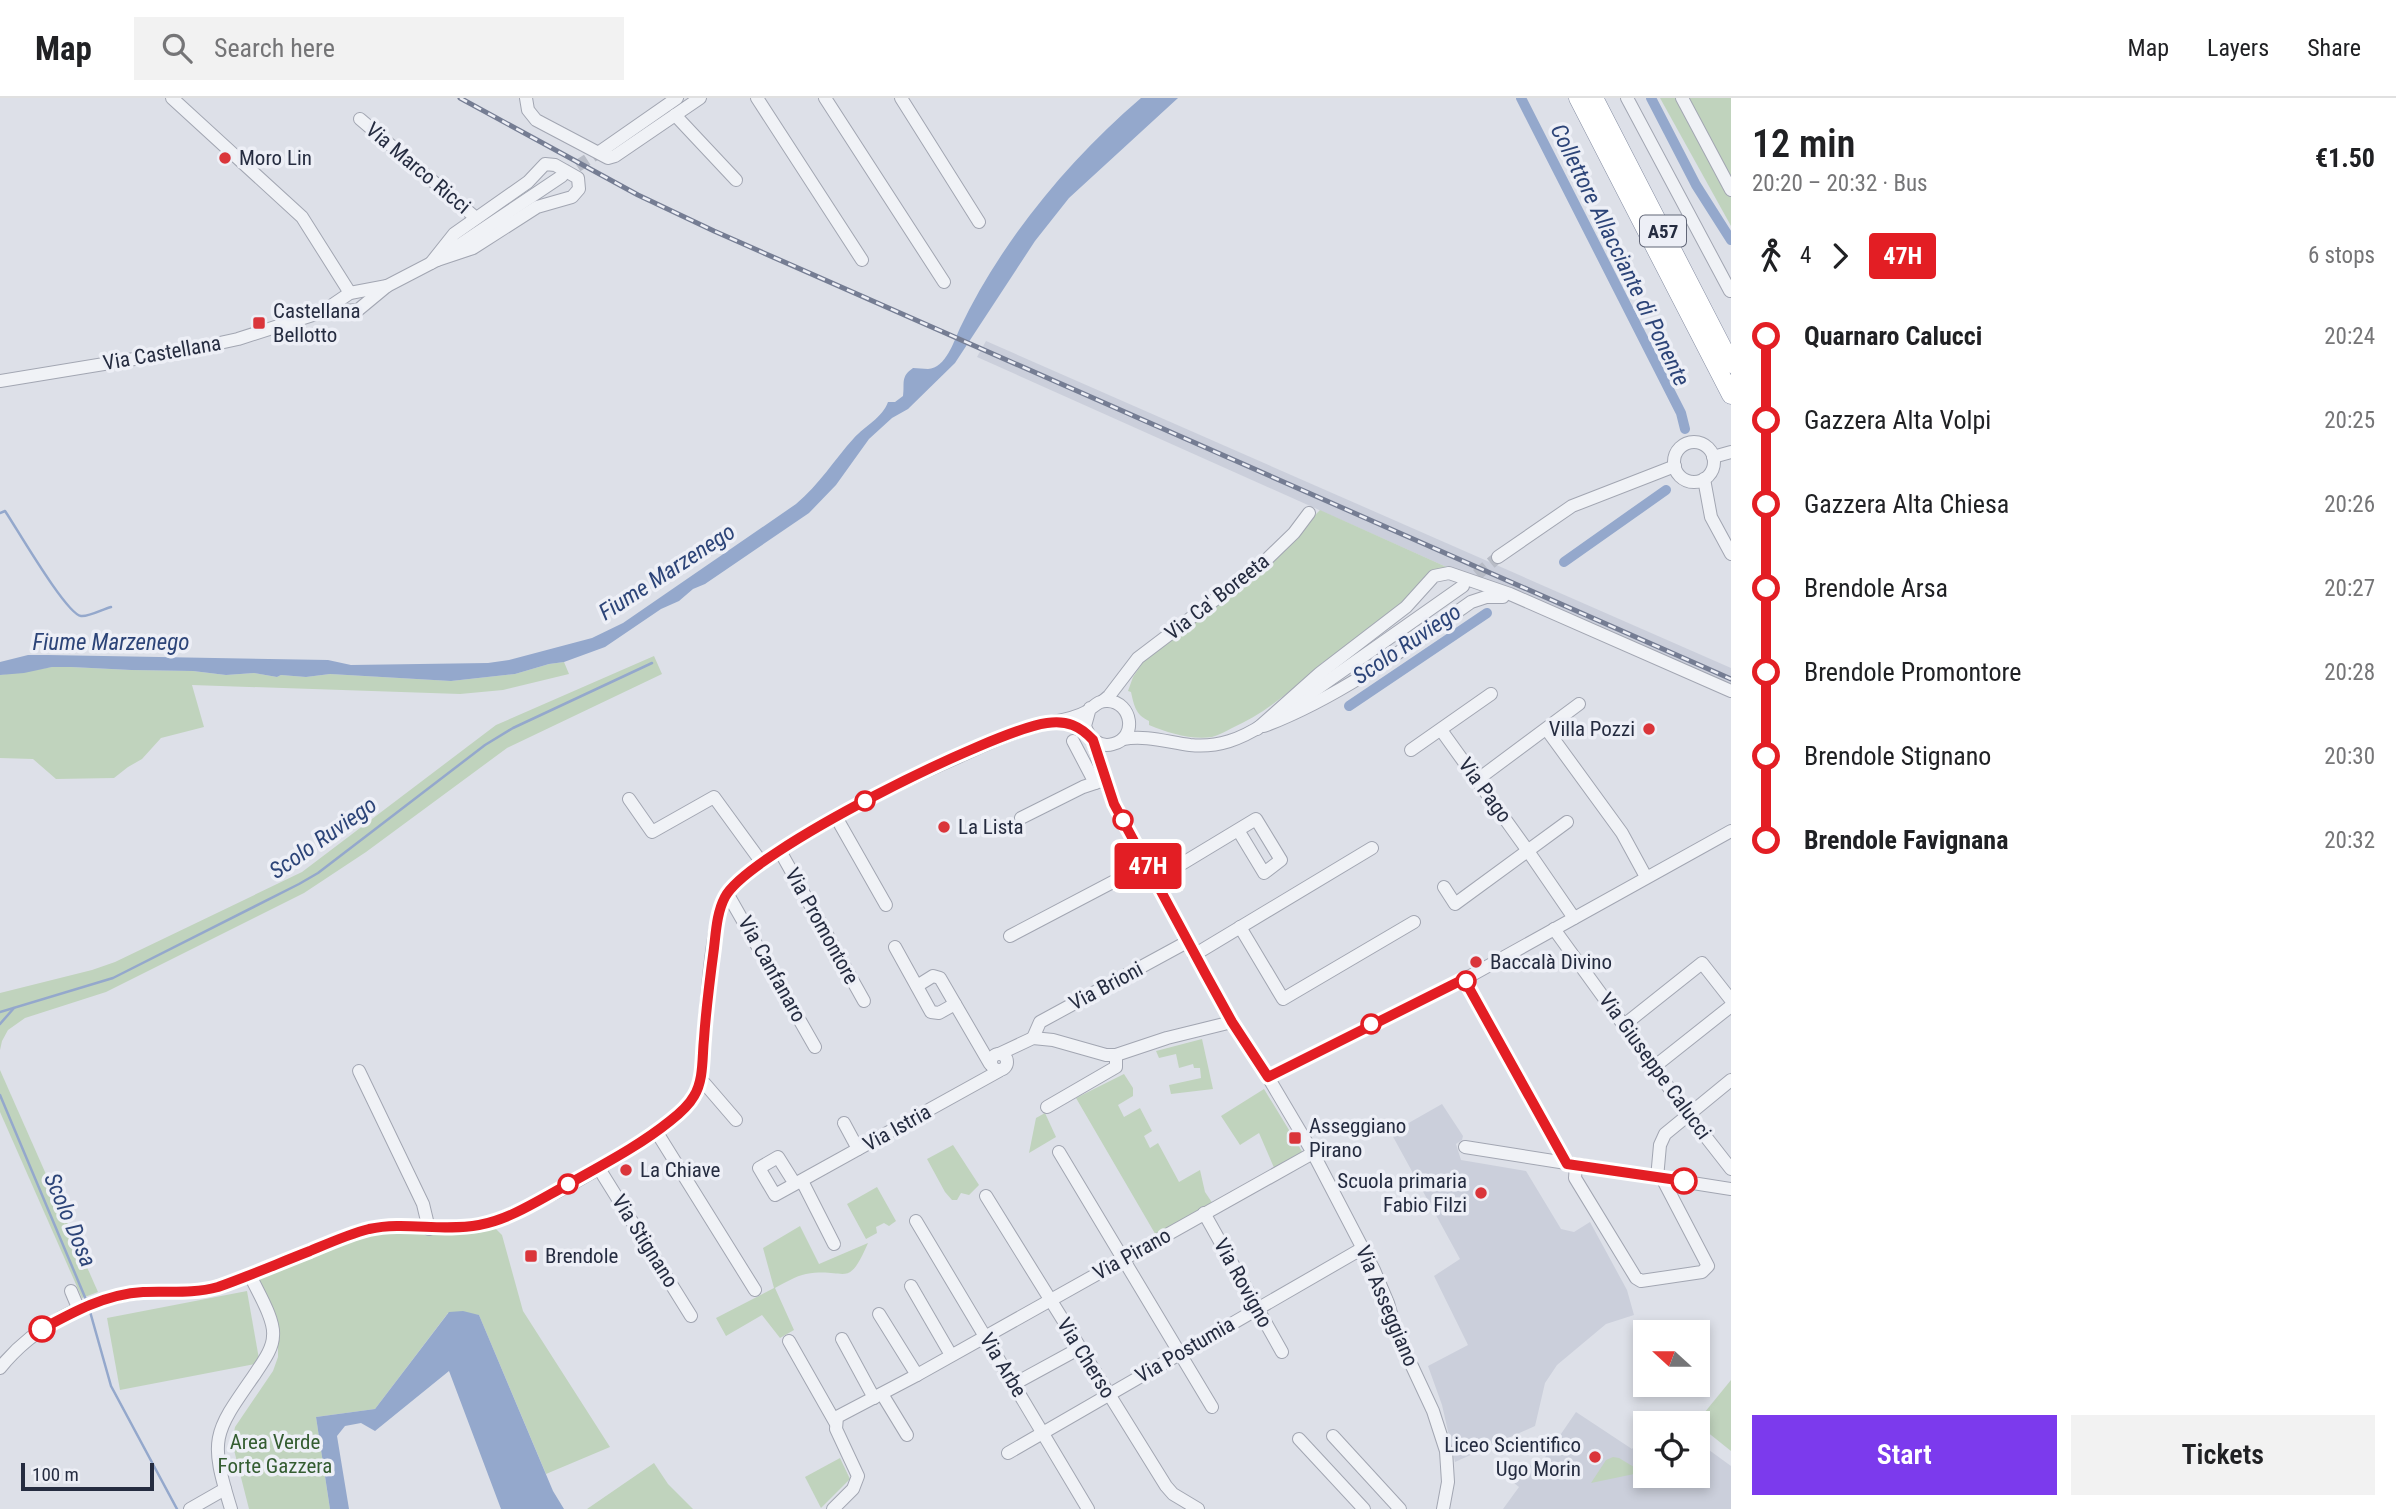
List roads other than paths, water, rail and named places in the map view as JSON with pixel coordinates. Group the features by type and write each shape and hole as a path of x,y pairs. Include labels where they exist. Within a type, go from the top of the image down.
{"highway":[{"name":"A57","path":"1578,98 1731,396"},
{"name":"A57","path":"1594,98 1731,364"}],"street":[{"path":"172,98 302,217 351,294 362,298 357,308"},
{"path":"526,98 528,110 536,120 608,158 615,156 700,98"},
{"path":"601,151 677,98"},
{"path":"757,98 862,260"},
{"path":"824,98 944,282"},
{"path":"901,98 979,222"},
{"path":"1627,98 1730,291"},
{"path":"1682,98 1731,190"},
{"path":"675,115 736,180"},
{"name":"Via Marco Ricci","path":"360,120 476,218"},
{"name":"Via Castellana","path":"545,164 559,167 576,176 579,181 579,188 572,197 537,208 473,248 434,261 444,244 524,184 545,164"},
{"name":"Via Castellana","path":"0,382 193,349 266,331 322,312 357,308 387,286 434,261 562,176"},
{"name":"Via Castellana","path":"322,312 351,294 387,286"},
{"path":"1693,442 1705,445 1713,457 1712,470 1704,479 1688,480 1675,466 1680,448 1693,442"},
{"path":"1713,457 1731,452"},
{"path":"1498,558 1572,506 1675,466"},
{"path":"1704,479 1711,517 1731,554"},
{"name":"Via Ca' Boreeta","path":"1102,701 1138,657 1262,564 1294,533 1309,513"},
{"path":"1257,729 1320,673 1406,607 1434,576 1449,573 1518,598 1731,691"},
{"path":"1257,729 1463,586"},
{"path":"1050,722 1074,725 1106,745 1118,741 1164,739 1190,745 1216,745 1286,718 1339,690 1471,601 1486,597 1518,598"},
{"path":"1101,780 1106,757 1128,732 1123,678"},
{"path":"1411,750 1491,694"},
{"path":"1,1364 42,1329 86,1307 141,1292 206,1290 360,1232 386,1227 460,1228 505,1217 598,1167 656,1131 694,1096 699,1082 721,906 727,893 762,863 836,817 897,785 1031,727 1078,715 1102,701 1118,703 1127,713 1164,739"},
{"path":"1477,780 1579,704"},
{"path":"1090,708 1085,720 1101,780"},
{"name":"Via Pago","path":"1441,730 1574,918"},
{"path":"1546,730 1622,833 1646,877"},
{"path":"1073,741 1101,780"},
{"path":"1021,818 1101,780"},
{"name":"Via Asseggiano","path":"1101,780 1194,955 1313,1153 1363,1248 1443,1440 1448,1482 1443,1509"},
{"path":"629,799 652,832 714,797 762,863"},
{"path":"836,817 886,905"},
{"path":"1444,887 1455,904 1567,822"},
{"path":"1155,880 1238,830"},
{"path":"1268,1077 1464,979 1731,831"},
{"path":"1194,955 1372,848"},
{"name":"Via Promontore","path":"780,851 864,1001"},
{"path":"1010,936 1147,864"},
{"name":"Via Canfanaro","path":"727,893 815,1047"},
{"path":"1240,927 1283,999 1414,922"},
{"name":"Via Giuseppe Calucci","path":"1554,929 1731,1172"},
{"name":"Via Brioni","path":"1032,1038 1040,1022 1187,942"},
{"path":"895,947 933,1013 939,1013 955,1004"},
{"path":"1624,1025 1702,963 1731,1000"},
{"path":"917,986 933,976 939,977 996,1063"},
{"path":"1464,979 1571,1165 1575,1178 1636,1279 1641,1281 1702,1272 1708,1268 1707,1261 1660,1178 1662,1138 1731,1080"},
{"path":"1654,1067 1731,1006"},
{"path":"1032,1038 1053,1040 1106,1055 1116,1055 1167,1038 1232,1022"},
{"name":"Via Istria","path":"834,1244 798,1182 858,1149 1032,1038"},
{"path":"1047,1107 1116,1067 1116,1055"},
{"path":"359,1071 423,1204 429,1228"},
{"path":"699,1082 705,1084 736,1120"},
{"path":"844,1124 858,1149"},
{"path":"656,1131 755,1290"},
{"path":"1465,1147 1731,1189"},
{"path":"1059,1152 1212,1407"},
{"name":"Via Pirano","path":"835,1422 837,1417 1313,1153"},
{"name":"Via Stignano","path":"598,1167 691,1316"},
{"path":"1713,1185 1724,1181 1731,1172"},
{"name":"Via Cherso","path":"986,1196 1166,1486 1173,1494 1198,1509"},
{"name":"Via Rovigno","path":"1204,1213 1282,1352"},
{"name":"Via Arbe","path":"916,1221 1088,1509"},
{"name":"Via Postumia","path":"1008,1453 1363,1248"},
{"path":"231,1509 218,1466 216,1445 225,1417 262,1363 274,1338 273,1326 250,1275"},
{"path":"911,1286 951,1355"},
{"path":"71,1292 86,1307"},
{"path":"879,1314 917,1375"},
{"path":"842,1339 878,1396 907,1435"},
{"path":"789,1341 835,1422 858,1476 853,1489 833,1509"},
{"path":"1014,1384 1080,1348"},
{"path":"1333,1436 1400,1509"},
{"path":"1299,1439 1364,1509"},
{"path":"190,1509 225,1489"}],"water":[{"path":"1141,98 1178,98 1069,198 1035,241 955,363 908,409 892,418 869,439 836,485 809,513 705,584 661,609 605,647 564,662 515,674 451,681 330,674 277,677 254,673 226,675 193,671 71,667 52,667 0,675 0,662 28,655 328,660 351,665 488,663 592,638 623,623 796,504 854,438 882,413 888,402 895,402 903,396 904,380 909,371 913,368 928,369 940,364 977,295 1016,233 1088,148"},
{"path":"463,1311 479,1315 553,1491 564,1509 501,1509 449,1371 375,1431 361,1423 345,1426 337,1436 349,1509 330,1509 316,1417 375,1409 449,1312"}],"waterway":[{"name":"Collettore Allacciante di Ponente","path":"1521,98 1681,413 1685,429"},
{"path":"1651,98 1696,185 1731,240"},
{"path":"1564,562 1666,490"},
{"path":"0,513 5,511 53,586 74,612 84,616 111,607"},
{"name":"Scolo Ruviego","path":"1349,706 1487,613"},
{"name":"Scolo Ruviego","path":"0,1012 113,978 299,884 318,873 485,745 513,728 652,663"},
{"name":"Scolo Dosa","path":"0,1024 14,1008"},
{"name":"Scolo Dosa","path":"0,1095 87,1302"},
{"name":"Scolo Dosa","path":"89,1308 111,1386 177,1509"}],"tunnel":[{"path":"562,176 601,151"},
{"path":"1463,586 1498,557"}],"railway":[{"path":"460,98 638,195 714,231 1731,679"}],"place":[{"name":"Moro Lin","path":"225,158"},
{"name":"Castellana Bellotto","path":"259,323"},
{"name":"Villa Pozzi","path":"1649,729"},
{"name":"La Lista","path":"944,827"},
{"name":"Baccalà Divino","path":"1476,962"},
{"name":"Asseggiano Pirano","path":"1295,1138"},
{"name":"La Chiave","path":"626,1170"},
{"name":"Scuola primaria Fabio Filzi","path":"1481,1193"},
{"name":"Brendole","path":"531,1256"},
{"name":"Liceo Scientifico Ugo Morin","path":"1595,1457"}],"water label":[{"name":"Fiume Marzenego","path":"667,572"},
{"name":"Fiume Marzenego","path":"111,642"}],"park label":[{"name":"Area Verde Forte Gazzera","path":"275,1454"}]}
